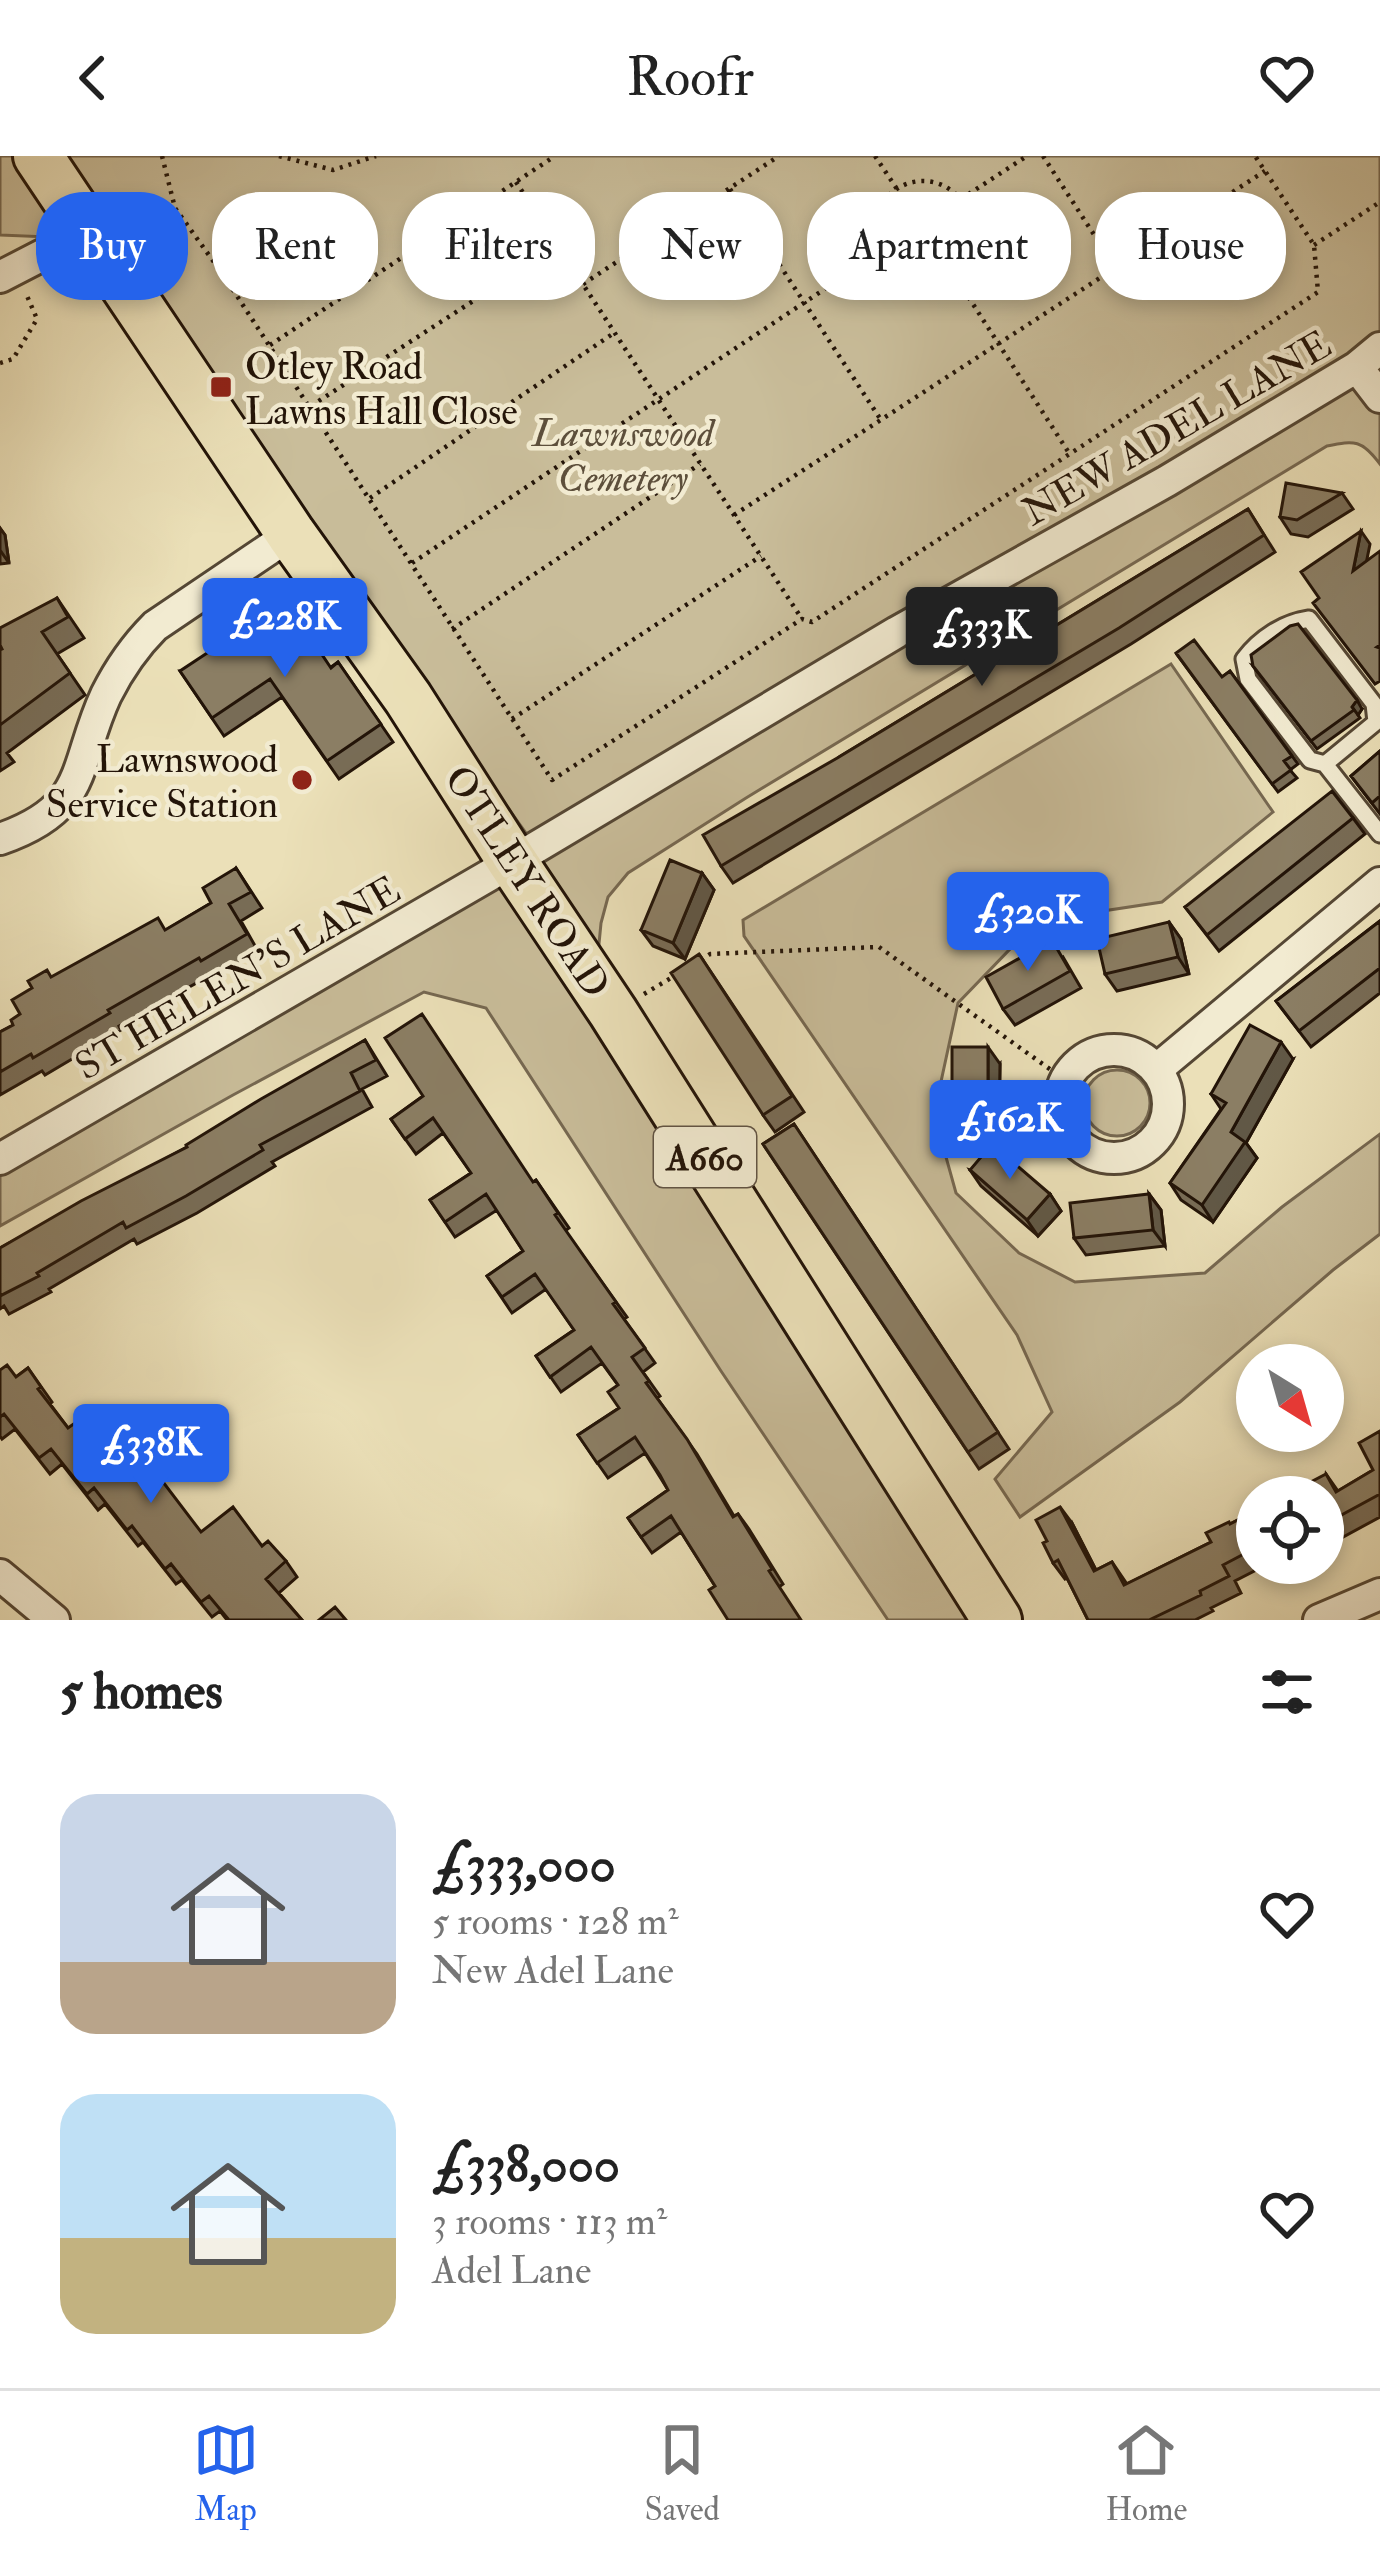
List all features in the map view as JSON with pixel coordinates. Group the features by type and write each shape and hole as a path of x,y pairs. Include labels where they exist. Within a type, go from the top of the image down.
{"highway":[{"name":"OTLEY ROAD","path":"38,156 61,192"},
{"name":"OTLEY ROAD","path":"133,300 408,698 614,1012 998,1620"}],"street":[{"path":"7,273 36,258"},
{"path":"1369,357 1380,397"},
{"name":"NEW ADEL LANE","path":"512,861 897,632 1167,482 1369,357"},
{"path":"0,838 47,816 69,794 105,697 137,644 155,626 291,534"},
{"name":"ST HELEN'S LANE","path":"0,1159 512,861"},
{"path":"1156,1070 1380,884"},
{"path":"1114,1050 1144,1060 1156,1070 1165,1085 1165,1123 1156,1139 1134,1155 1116,1159 1089,1153 1067,1133 1060,1107 1065,1080 1076,1065 1096,1053 1114,1050"},
{"path":"0,1575 54,1620"},
{"path":"1319,1620 1380,1594"}],"lane":[{"path":"1325,764 1376,722 1374,704 1309,619 1289,622 1254,646 1244,659 1248,679 1310,760 1325,764 1380,834"}],"path":[{"path":"162,156 175,208 552,780 802,619"},
{"path":"279,156 332,170 376,156"},
{"path":"270,346 556,156"},
{"path":"595,276 779,156"},
{"path":"874,156 898,189"},
{"path":"973,192 1027,156"},
{"path":"1043,156 1095,236"},
{"path":"592,300 802,619 812,622 1318,292 1314,245 1256,156"},
{"path":"1232,192 1265,170"},
{"path":"895,192 919,181 935,182 953,192"},
{"path":"516,182 523,192"},
{"path":"730,188 881,420"},
{"path":"1314,245 1380,202"},
{"path":"0,363 13,359 37,319 7,273"},
{"path":"734,515 1095,282"},
{"path":"309,407 474,300"},
{"path":"410,565 808,300"},
{"path":"970,300 1070,454"},
{"path":"368,499 614,333"},
{"path":"452,629 700,464"},
{"path":"512,718 761,556"},
{"path":"614,1012 710,954 879,947 1065,1080"}],"green space":[{"path":"0,156 19,156 42,192 36,192 36,236 0,235"},
{"name":"Lawnswood Cemetery","path":"64,156 1380,156 1380,464 1357,444 1327,446 628,873 608,897 601,923 595,985 997,1620 888,1620 486,1008 424,992 0,1226 0,1159 536,847 416,680 162,300 188,300 188,192 88,192"},
{"path":"1171,664 1273,812 1162,902 1037,921 958,1003 934,1114 956,1193 1019,1253 1075,1282 1205,1273 1282,1207 1380,1134 1380,1234 1247,1344 1236,1344 1236,1354 1180,1402 1020,1517 995,1479 1052,1412 1017,1335 744,936 743,920"},
{"path":"1117,1070 1140,1080 1150,1103 1140,1126 1117,1136 1094,1126 1084,1103 1094,1080"}],"building":[{"path":"1286,483 1342,493 1297,520 1280,517"},
{"path":"1248,509 1264,535 1119,628 721,866 703,835"},
{"path":"1361,531 1353,571 1380,551 1380,681 1375,684 1313,603 1319,598 1301,572"},
{"path":"57,598 68,617 42,632 70,673 0,725 0,628"},
{"path":"286,601 331,668 338,662 381,724 327,761 270,679 212,718 180,671"},
{"path":"1298,624 1357,700 1354,710 1311,741 1253,666 1251,655"},
{"path":"1194,640 1222,677 1230,671 1292,756 1284,761 1291,770 1272,784 1176,653"},
{"path":"1380,751 1380,796 1372,803 1351,776"},
{"path":"1332,791 1353,818 1207,935 1185,907"},
{"path":"670,860 702,873 673,943 641,930"},
{"path":"236,868 251,892 229,904 247,934 108,1010 110,1013 33,1058 31,1054 0,1072 0,1032 20,1014 12,1000 32,988 28,981 47,970 51,977 158,918 165,930 211,903 203,888"},
{"path":"1380,921 1380,968 1299,1031 1276,1001"},
{"path":"1169,922 1178,957 1105,974 1097,939"},
{"path":"1052,940 1070,971 1003,1009 986,977"},
{"path":"699,954 792,1096 763,1115 671,973"},
{"path":"422,1014 645,1348 632,1357 646,1383 687,1439 733,1517 738,1514 801,1620 728,1620 709,1590 715,1586 671,1516 641,1537 628,1518 668,1490 660,1475 635,1437 597,1463 578,1435 619,1408 608,1392 618,1385 591,1347 550,1377 536,1356 574,1330 535,1274 502,1297 487,1276 523,1251 486,1194 445,1222 430,1200 471,1173 433,1118 405,1139 391,1119 423,1096 385,1038"},
{"path":"1250,1025 1281,1042 1231,1132 1245,1142 1202,1205 1170,1183 1226,1103 1211,1094"},
{"path":"365,1040 376,1060 351,1073 360,1091 260,1145 263,1150 186,1196 126,1228 123,1222 0,1296 0,1248 187,1147"},
{"path":"952,1047 988,1047 988,1122 952,1123"},
{"path":"794,1124 998,1432 968,1452 763,1144"},
{"path":"992,1144 1050,1194 1027,1220 970,1170"},
{"path":"1149,1194 1153,1230 1074,1238 1070,1203"},
{"path":"7,1365 16,1377 28,1368 68,1428 99,1406 201,1532 233,1507 262,1546 268,1541 286,1561 266,1579 302,1620 229,1620 209,1596 201,1602 171,1564 165,1569 132,1526 127,1530 94,1488 87,1494 51,1449 39,1458 4,1414 0,1417 0,1370"},
{"path":"1380,1431 1380,1494 1344,1514 1344,1487 1373,1470 1359,1443"},
{"path":"1060,1507 1094,1571 1112,1562 1124,1585 1211,1542 1206,1533 1236,1521 1236,1558 1223,1565 1229,1576 1149,1620 1088,1620 1058,1560 1053,1563 1036,1520"},
{"path":"335,1607 346,1620 319,1620"}],"place":[{"name":"Otley Road Lawns Hall Close","path":"221,387"},
{"name":"Lawnswood Service Station","path":"302,780"}]}
